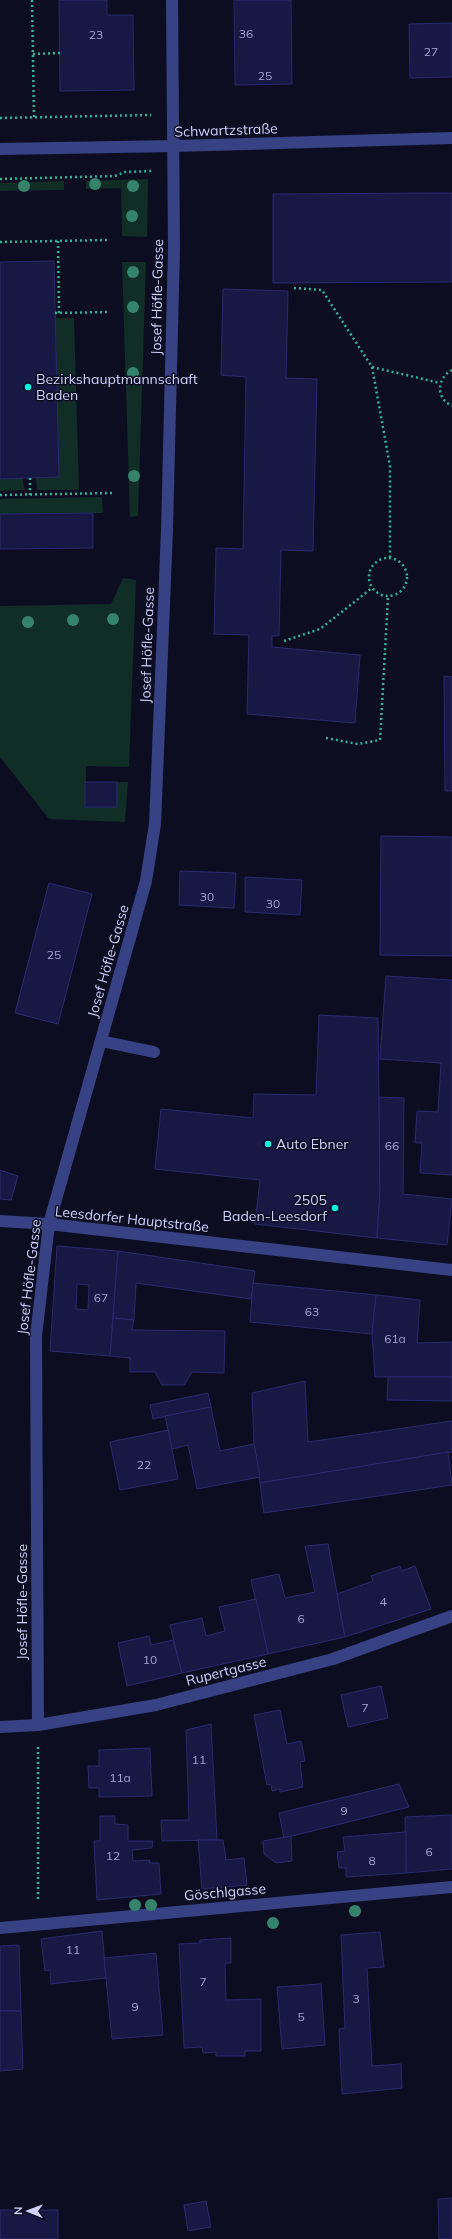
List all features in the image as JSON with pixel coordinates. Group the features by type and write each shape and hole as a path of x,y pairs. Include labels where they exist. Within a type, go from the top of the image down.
{"street":[{"name":"Josef Höfle-Gasse","path":"38,1725 36,1336 49,1224 146,881 155,824 166,544 174,171 172,0"},
{"name":"Schwartzstraße","path":"0,149 174,146 452,138"},
{"path":"101,1041 154,1052"},
{"name":"Leesdorfer Hauptstraße","path":"0,1221 49,1224 452,1270"},
{"name":"Rupertgasse","path":"0,1727 38,1725 156,1705 333,1659 452,1616"},
{"name":"Göschlgasse","path":"0,1928 452,1887"}],"path":[{"path":"32,0 34,117"},
{"path":"33,54 60,53"},
{"path":"0,118 174,114"},
{"path":"0,179 115,176 125,172 174,171"},
{"path":"0,242 108,240"},
{"path":"58,241 59,313"},
{"path":"294,288 322,290 372,367 390,466 390,559"},
{"path":"55,313 109,312"},
{"path":"372,367 440,383"},
{"path":"452,370 447,373 440,383 441,396 444,402 452,406"},
{"path":"30,478 30,495"},
{"path":"0,495 114,493"},
{"path":"384,559 390,559 402,564 407,576 404,588 400,593 388,596 381,595 372,588 369,576 374,565 384,559"},
{"path":"284,641 320,629 372,588"},
{"path":"326,738 358,744 380,740 388,596"},
{"path":"38,1725 38,1924"}],"green space":[{"path":"148,179 147,237 122,236 121,188 86,189 86,181"},
{"path":"64,181 64,190 0,191 0,183"},
{"path":"122,262 146,262 138,516 130,517"},
{"path":"56,318 74,318 79,490 37,490 36,478 59,477"},
{"path":"0,456 23,478 24,490 0,491"},
{"path":"102,497 103,513 0,514 0,499"},
{"path":"123,578 136,580 129,767 86,766 86,807 116,807 117,782 128,782 125,822 49,819 0,757 0,606 111,604"}],"building":[{"path":"59,0 107,0 107,15 133,15 134,90 60,91"},
{"path":"234,0 291,0 292,84 235,85"},
{"path":"452,23 452,77 410,78 409,24"},
{"path":"452,193 452,282 273,283 273,194"},
{"name":"Bezirkshauptmannschaft Baden","path":"54,261 59,477 0,479 0,262"},
{"path":"223,289 288,291 286,378 317,379 313,551 281,550 279,636 272,636 272,647 360,655 355,723 247,714 249,635 214,634 216,548 243,549 246,377 221,375"},
{"path":"93,513 93,548 0,549 0,514"},
{"path":"444,676 452,677 452,791 445,791"},
{"path":"85,782 117,782 117,807 85,807"},
{"path":"381,836 452,837 452,956 380,955"},
{"path":"180,871 236,873 234,908 179,905"},
{"path":"245,877 302,880 300,915 245,912"},
{"path":"49,883 92,894 58,1024 15,1013"},
{"path":"386,976 452,980 452,1175 420,1173 422,1143 415,1143 417,1111 438,1112 441,1063 380,1059"},
{"name":"Auto Ebner","path":"319,1015 378,1018 380,1192 377,1238 255,1224 260,1180 155,1169 161,1109 253,1118 254,1094 316,1095"},
{"path":"379,1097 404,1098 403,1194 452,1199 447,1245 377,1238 380,1192"},
{"path":"0,1170 18,1176 11,1200 0,1199"},
{"path":"57,1246 118,1251 110,1356 50,1351","holes":["77,1284 89,1285 88,1310 76,1309"]},
{"path":"118,1251 255,1271 251,1299 136,1283 134,1320 113,1318"},
{"path":"253,1283 376,1295 372,1334 250,1322"},
{"path":"376,1295 420,1300 417,1343 452,1342 452,1377 375,1377 372,1334"},
{"path":"113,1318 134,1320 132,1330 225,1331 224,1373 192,1372 184,1385 162,1385 155,1372 130,1372 130,1358 110,1356"},
{"path":"388,1377 452,1377 452,1401 387,1400"},
{"path":"305,1381 308,1442 452,1421 452,1452 260,1483 254,1444 252,1393"},
{"path":"208,1393 211,1407 153,1419 150,1405"},
{"path":"211,1407 220,1451 254,1444 260,1477 197,1489 188,1445 172,1449 165,1416"},
{"path":"168,1430 178,1479 120,1490 110,1442"},
{"path":"448,1452 452,1485 264,1513 260,1483"},
{"path":"328,1544 345,1637 268,1654 251,1580 279,1574 285,1598 315,1592 305,1546"},
{"path":"400,1566 402,1571 415,1566 431,1609 345,1637 337,1594 373,1581 371,1576"},
{"path":"256,1599 268,1654 182,1673 170,1625 202,1618 206,1636 225,1631 219,1607"},
{"path":"149,1636 151,1645 173,1640 182,1673 127,1686 118,1643"},
{"path":"381,1686 388,1718 348,1727 341,1695"},
{"path":"280,1710 287,1744 301,1741 305,1761 300,1762 303,1787 280,1792 280,1789 272,1791 271,1784 267,1785 254,1715"},
{"path":"211,1724 217,1840 162,1841 161,1820 189,1820 186,1730"},
{"path":"150,1748 152,1796 99,1797 99,1788 89,1788 88,1766 99,1766 99,1750"},
{"path":"399,1784 409,1807 284,1838 279,1813"},
{"path":"452,1815 452,1869 406,1873 405,1817"},
{"path":"100,1816 115,1816 115,1824 128,1825 128,1841 153,1841 152,1848 132,1850 133,1861 150,1860 149,1863 159,1863 161,1894 97,1900 94,1841 100,1841"},
{"path":"406,1832 406,1873 346,1877 346,1868 339,1868 337,1852 345,1851 343,1837"},
{"path":"291,1836 292,1861 276,1863 264,1854 263,1841"},
{"path":"198,1840 223,1840 226,1860 244,1858 247,1885 202,1889"},
{"path":"102,1931 106,1978 51,1984 50,1970 45,1971 41,1939"},
{"path":"380,1932 384,1967 367,1968 372,2066 401,2064 402,2088 342,2094 339,2029 345,2028 341,1935"},
{"path":"231,1938 231,1963 225,1963 226,2000 261,1999 261,2051 245,2051 245,2056 216,2056 216,2052 203,2053 202,2047 184,2048 179,1944 200,1943 200,1940"},
{"path":"19,1945 21,2011 0,2011 0,1946"},
{"path":"156,1953 163,2035 112,2039 104,1958"},
{"path":"321,1984 325,2045 282,2049 277,1987"},
{"path":"0,2011 21,2011 23,2069 0,2071"},
{"path":"452,2198 452,2239 439,2239 438,2199"},
{"path":"206,2201 211,2227 188,2231 184,2205"},
{"path":"0,2210 58,2210 58,2239 0,2239"}],"place":[{"name":"Bezirkshauptmannschaft Baden","path":"28,387"},
{"name":"Auto Ebner","path":"268,1144"},
{"name":"2505 Baden-Leesdorf","path":"335,1208"}]}
